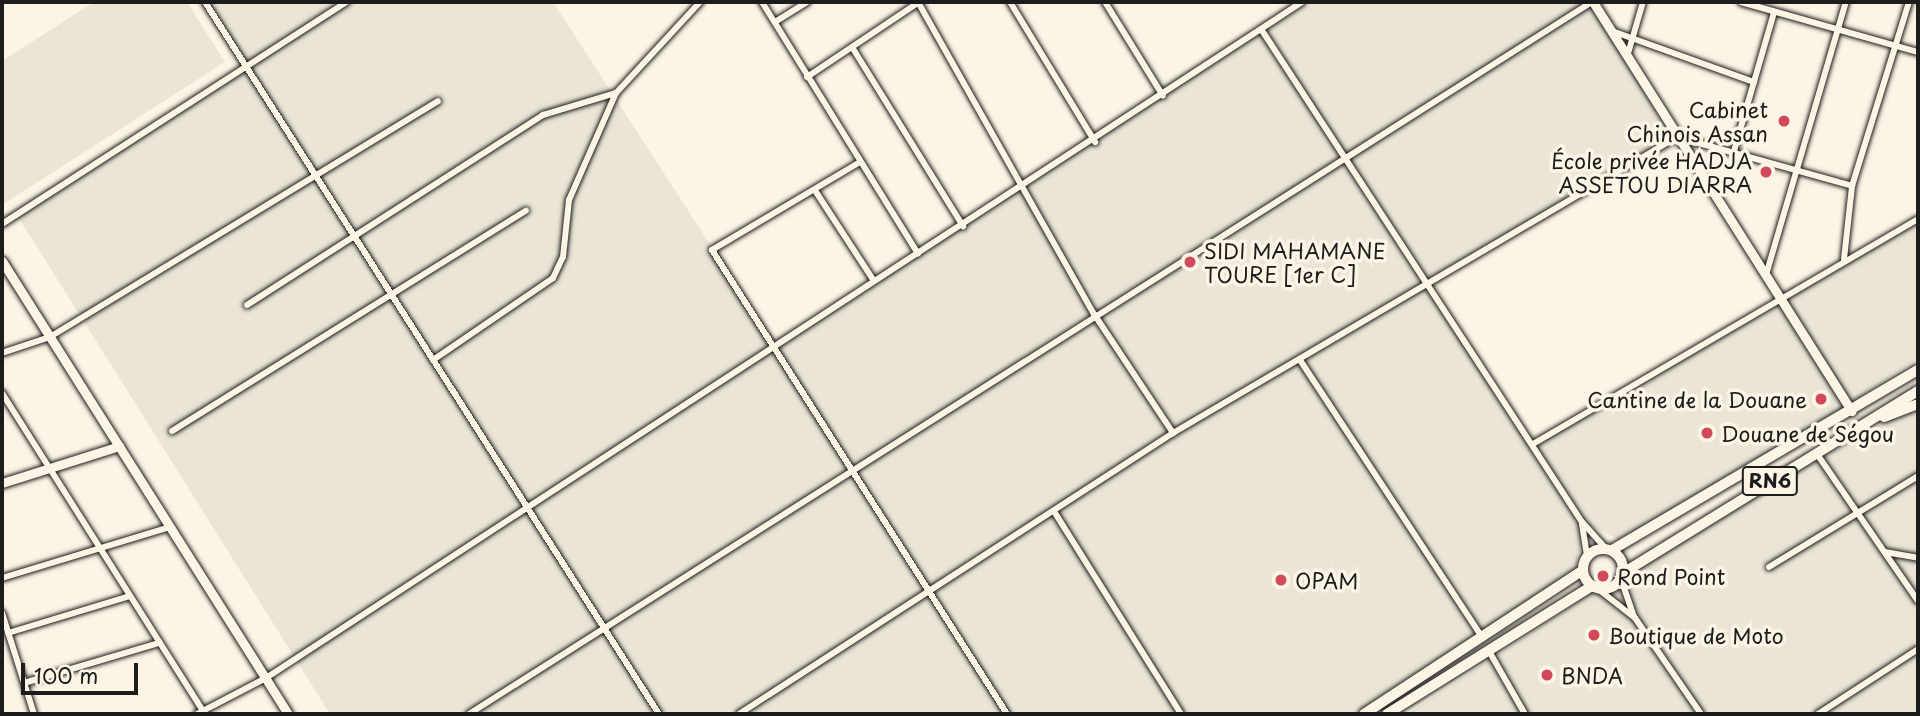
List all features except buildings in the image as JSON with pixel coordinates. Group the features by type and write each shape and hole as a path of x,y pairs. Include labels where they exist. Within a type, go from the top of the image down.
{"highway":[{"name":"RN6","path":"1609,549 1852,411 1918,368"},
{"name":"RN6","path":"1622,576 1918,391"},
{"path":"1868,422 1918,404"},
{"path":"1364,714 1483,639 1583,570 1587,556 1609,549 1622,576 1595,588 1387,714"},
{"path":"1583,570 1595,588"}],"street":[{"path":"205,2 659,714"},
{"path":"2,224 347,2"},
{"path":"433,360 553,278 563,257 569,200 616,93 700,2"},
{"path":"762,2 918,254"},
{"path":"775,22 807,2"},
{"path":"807,77 919,2 1094,314 1173,433"},
{"path":"1010,2 1095,142"},
{"path":"1105,2 1163,96"},
{"path":"2,393 202,713 266,678 525,504 773,343 1095,142 1263,32 1302,2"},
{"path":"469,714 1094,314 1592,2 1852,411"},
{"path":"1627,57 1643,2"},
{"path":"1741,2 1918,52"},
{"path":"1766,276 1846,2"},
{"path":"1844,258 1852,186 1898,47 1909,2"},
{"path":"1734,151 1774,12"},
{"path":"1611,30 1754,82"},
{"path":"1263,32 1430,281 1582,522 1609,549"},
{"path":"852,47 963,226"},
{"path":"247,305 355,239 543,115 616,93"},
{"path":"2,353 50,337 317,178 438,101"},
{"path":"738,714 1055,513 1173,433 1677,137 1852,186"},
{"path":"860,162 817,192 712,250 856,468 929,592 1006,712 996,714"},
{"path":"817,192 874,281"},
{"path":"172,431 526,211"},
{"path":"1533,444 1780,301 1844,258 1918,219"},
{"path":"2,261 288,714"},
{"path":"1300,360 1483,639"},
{"path":"2,484 119,446"},
{"path":"1817,454 1918,601"},
{"path":"1769,567 1918,475"},
{"path":"1055,513 1181,714"},
{"path":"1582,522 1587,556"},
{"path":"2,578 170,527"},
{"path":"1885,552 1918,558"},
{"path":"1622,576 1634,618"},
{"path":"1595,588 1634,618 1701,714"},
{"path":"8,633 130,596"},
{"path":"2,613 34,714"},
{"path":"24,683 159,643"},
{"path":"1818,714 1918,649"},
{"path":"1489,651 1525,714"}],"shaded area":[{"path":"94,2 187,2 225,62 2,205 2,61"},
{"path":"205,2 553,2 774,343 1311,2 1590,2 1677,137 1430,281 1533,444 1918,219 1918,359 1631,545 1584,523 1573,582 1367,714 330,714 17,215 246,66"},
{"path":"1918,402 1918,714 1407,714 1623,573"}],"place":[{"name":"Cabinet Chinois Assan","path":"1784,121"},
{"name":"École privée HADJA ASSETOU DIARRA","path":"1766,172"},
{"name":"SIDI MAHAMANE TOURE [1er C]","path":"1190,262"},
{"name":"Cantine de la Douane","path":"1821,399"},
{"name":"Douane de Ségou","path":"1707,433"},
{"name":"Rond Point","path":"1603,576"},
{"name":"OPAM","path":"1281,580"},
{"name":"Boutique de Moto","path":"1594,635"},
{"name":"BNDA","path":"1547,675"}]}
